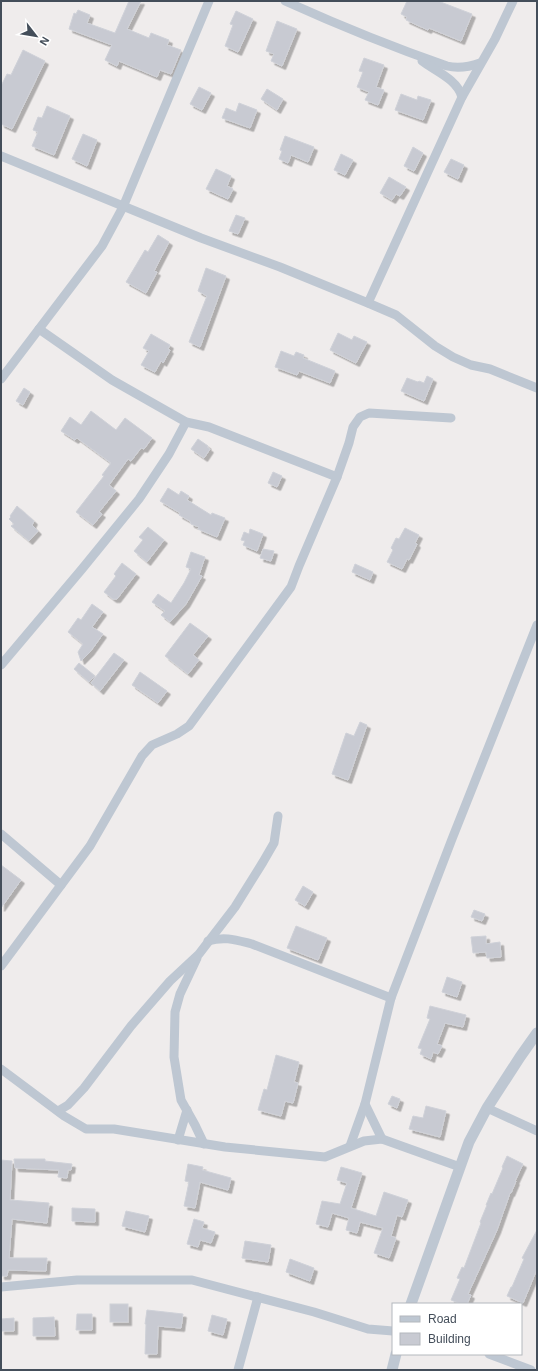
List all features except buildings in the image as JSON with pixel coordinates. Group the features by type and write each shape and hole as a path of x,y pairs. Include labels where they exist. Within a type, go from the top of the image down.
{"street":[{"path":"1,379 102,246 123,207 209,1"},
{"path":"285,1 341,26 412,54 456,68 467,67 480,63"},
{"path":"368,303 462,97 495,39 513,1"},
{"path":"412,54 455,84 462,97"},
{"path":"1,156 123,207 396,315 435,346 453,356 471,365 490,370 537,388"},
{"path":"39,329 112,380 186,422 209,427 337,477"},
{"path":"1,966 90,846 142,756 152,745 177,734 189,726 291,586 337,477 353,427 360,417 368,413 450,418"},
{"path":"1,665 139,499 169,454 186,422"},
{"path":"350,1146 365,1104 391,998 537,625"},
{"path":"204,1144 181,1100 174,1057 175,1012 180,994 199,954 235,907 274,843 278,816"},
{"path":"1,834 61,884"},
{"path":"208,941 220,938 235,939 252,944 391,998"},
{"path":"58,1111 68,1105 84,1088 131,1026 170,981 199,954"},
{"path":"411,1303 469,1142 487,1108 537,1032"},
{"path":"1,1069 58,1111 86,1129 114,1130 204,1144 325,1157 364,1140 382,1139 460,1167"},
{"path":"365,1104 382,1139"},
{"path":"487,1108 537,1131"},
{"path":"178,1140 187,1110"},
{"path":"1,1287 77,1280 192,1280 314,1312 368,1328 392,1331"},
{"path":"238,1370 258,1297"},
{"path":"392,1370 396,1355"},
{"path":"492,1355 531,1370"}]}
